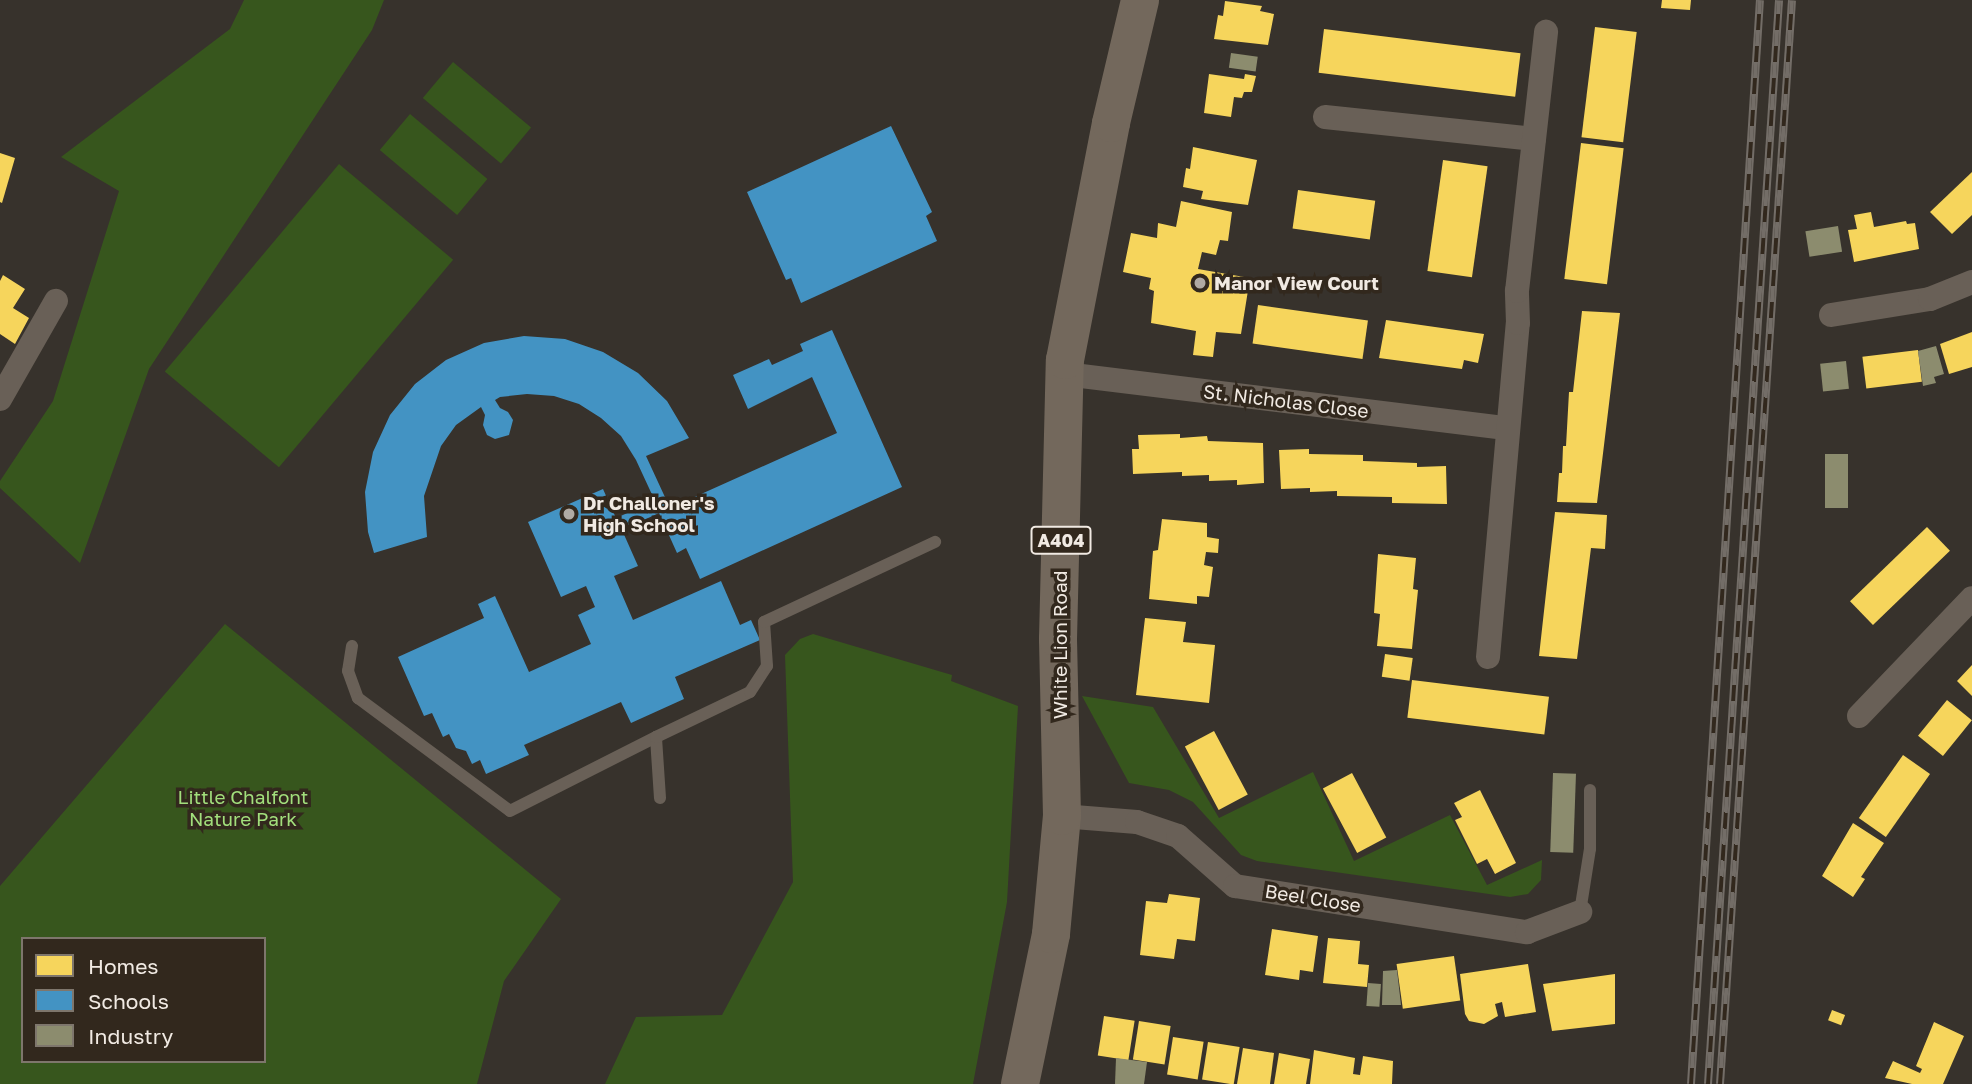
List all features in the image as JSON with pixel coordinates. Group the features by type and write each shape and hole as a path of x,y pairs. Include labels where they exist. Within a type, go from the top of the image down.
{"main road":[{"name":"White Lion Road","path":"1020,1084 1051,934 1062,816 1058,639 1065,374 1111,123 1140,0"}],"street":[{"path":"1488,657 1506,428 1546,32"},
{"path":"1325,117 1534,139"},
{"path":"1831,315 1930,299 1972,282"},
{"path":"0,399 56,301"},
{"name":"St. Nicholas Close","path":"1065,374 1506,428"},
{"path":"1859,716 1972,598"},
{"name":"Beel Close","path":"1062,816 1137,822 1178,836 1235,886 1527,932 1580,912"}],"lane":[{"path":"352,646 348,671 358,698 510,811 750,692 767,666 764,622 935,542"},
{"path":"656,737 660,797"},
{"path":"1580,912 1590,849 1590,790"}],"green space":[{"path":"244,0 384,0 372,30 149,369 80,563 0,488 0,481 53,401 119,191 61,157 230,29"},
{"path":"453,62 531,128 501,164 423,98"},
{"path":"410,114 487,179 457,215 380,150"},
{"path":"339,164 453,260 279,467 165,372"},
{"name":"Little Chalfont Nature Park","path":"225,624 561,899 504,981 477,1084 0,1084 0,886"},
{"path":"813,634 952,675 951,681 1018,706 1007,902 973,1084 605,1084 636,1017 722,1015 793,882 785,655 800,639"},
{"path":"1082,696 1153,707 1219,818 1313,772 1354,861 1450,815 1487,885 1542,860 1541,880 1528,894 1510,897 1257,861 1241,855 1193,802 1169,790 1129,783"}],"building: Homes":[{"path":"1662,0 1691,0 1690,10 1661,8"},
{"path":"1225,1 1262,6 1260,11 1274,14 1268,45 1214,39 1218,15 1223,16"},
{"path":"1595,27 1637,32 1623,142 1581,137"},
{"path":"1324,29 1521,53 1515,97 1319,73"},
{"path":"1209,74 1244,79 1245,74 1256,76 1252,92 1244,92 1242,98 1234,97 1231,117 1204,113"},
{"path":"1581,143 1624,148 1607,284 1564,279"},
{"path":"1193,147 1257,160 1248,205 1201,199 1203,191 1183,187 1186,168 1190,169"},
{"path":"0,153 15,158 2,203 0,202"},
{"path":"1443,160 1488,166 1472,277 1427,271"},
{"path":"1972,172 1972,215 1952,234 1930,212"},
{"path":"1298,190 1375,201 1370,239 1293,229"},
{"name":"Manor View Court","path":"1181,201 1232,212 1228,241 1220,240 1216,255 1202,252 1198,269 1250,278 1241,334 1216,332 1213,357 1193,355 1196,331 1151,323 1154,291 1149,289 1151,278 1123,272 1131,233 1157,238 1158,223 1176,227"},
{"path":"1871,212 1874,227 1906,221 1907,224 1915,223 1919,249 1854,262 1848,230 1857,229 1854,215"},
{"path":"3,275 25,289 13,308 29,318 15,344 0,334 0,281"},
{"path":"1258,305 1368,320 1362,359 1253,344"},
{"path":"1582,311 1620,313 1597,503 1557,502 1563,446 1566,446 1569,392 1573,392"},
{"path":"1386,320 1484,334 1478,363 1464,360 1462,369 1379,358"},
{"path":"1972,332 1972,367 1949,374 1940,344"},
{"path":"1918,350 1922,382 1866,389 1862,357"},
{"path":"1180,434 1180,438 1207,436 1208,441 1263,443 1264,483 1237,485 1237,480 1209,481 1209,475 1182,476 1182,472 1133,474 1132,449 1139,449 1138,435"},
{"path":"1309,449 1309,454 1363,455 1363,461 1417,463 1417,467 1446,466 1447,504 1392,503 1392,497 1337,496 1337,491 1310,492 1310,488 1281,489 1279,450"},
{"path":"1555,512 1607,515 1605,549 1591,548 1577,659 1539,656"},
{"path":"1162,519 1207,523 1207,537 1219,539 1218,553 1206,552 1204,565 1213,567 1209,597 1197,596 1197,604 1149,599 1153,551 1158,550"},
{"path":"1927,527 1950,551 1873,625 1850,601"},
{"path":"1378,554 1416,558 1413,589 1418,590 1412,649 1377,646 1380,614 1374,613"},
{"path":"1145,618 1186,622 1183,642 1215,645 1209,703 1136,695"},
{"path":"1385,654 1413,658 1410,681 1382,677"},
{"path":"1972,665 1972,696 1957,681"},
{"path":"1412,680 1549,697 1544,735 1407,718"},
{"path":"1947,700 1972,720 1943,756 1918,736"},
{"path":"1214,731 1248,795 1219,810 1185,746"},
{"path":"1903,755 1930,774 1886,837 1859,818"},
{"path":"1352,773 1386,837 1357,853 1323,788"},
{"path":"1480,790 1516,863 1495,874 1487,859 1477,864 1455,820 1462,817 1454,803"},
{"path":"1853,823 1884,843 1861,877 1865,879 1853,897 1822,876"},
{"path":"1169,894 1200,898 1195,941 1177,939 1174,959 1140,955 1146,901 1167,903"},
{"path":"1272,929 1318,936 1313,972 1300,970 1299,980 1265,975"},
{"path":"1328,938 1360,941 1358,964 1369,965 1367,987 1323,983"},
{"path":"1454,956 1460,1001 1403,1009 1397,964"},
{"path":"1528,964 1536,1012 1505,1017 1502,1002 1495,1004 1498,1016 1484,1024 1469,1021 1465,1014 1460,974"},
{"path":"1615,974 1615,1024 1552,1031 1543,984"},
{"path":"1832,1010 1845,1015 1841,1025 1828,1020"},
{"path":"1104,1016 1135,1021 1128,1060 1098,1056"},
{"path":"1139,1021 1171,1026 1165,1065 1133,1060"},
{"path":"1934,1022 1964,1036 1943,1084 1912,1084 1885,1078 1893,1061 1920,1073 1922,1069 1916,1066"},
{"path":"1173,1037 1204,1042 1198,1079 1167,1075"},
{"path":"1208,1042 1240,1047 1234,1084 1202,1080"},
{"path":"1243,1048 1274,1053 1270,1084 1237,1084"},
{"path":"1314,1050 1355,1058 1353,1074 1360,1075 1363,1056 1393,1061 1392,1084 1310,1084"},
{"path":"1279,1053 1310,1059 1306,1084 1274,1084"}],"building: Schools":[{"path":"891,126 932,212 926,216 937,241 801,303 791,278 786,280 747,192"},
{"path":"832,330 902,487 700,579 686,548 677,553 659,513 622,530 638,566 614,576 633,620 721,581 740,625 751,620 760,640 675,677 684,699 631,723 621,702 524,745 529,755 486,774 480,760 472,764 466,751 456,748 449,734 443,737 432,713 424,716 398,657 484,618 478,604 495,596 529,672 591,644 578,615 595,607 586,586 561,597 528,522 603,489 616,518 655,501 636,460 621,436 601,418 579,404 554,396 527,394 500,397 495,400 513,420 509,435 495,439 487,435 483,425 485,415 481,407 456,425 441,446 424,496 427,537 374,553 368,532 365,492 373,452 390,415 415,384 446,360 484,343 524,336 565,339 603,352 638,373 667,401 689,438 646,456 670,508 837,433 812,377 748,409 733,375 769,359 772,365 803,351 800,344"}],"building: Industry":[{"path":"1231,53 1258,57 1256,72 1229,68"},
{"path":"1838,226 1842,252 1809,257 1805,231"},
{"path":"1936,346 1944,374 1934,377 1936,383 1923,386 1918,351"},
{"path":"1846,361 1849,389 1823,392 1820,364"},
{"path":"1825,454 1848,454 1848,508 1825,508"},
{"path":"1553,773 1576,774 1573,853 1550,852"},
{"path":"1397,970 1401,1005 1382,1005 1383,971"},
{"path":"1368,983 1381,984 1379,1007 1366,1006"},
{"path":"1116,1058 1147,1062 1144,1084 1115,1084"}],"railway":[{"path":"1691,1084 1760,0"},
{"path":"1708,1084 1779,0"},
{"path":"1720,1084 1792,0"}],"place":[{"name":"Manor View Court","path":"1200,283"},
{"name":"Dr Challoner's High School","path":"569,514"}]}
